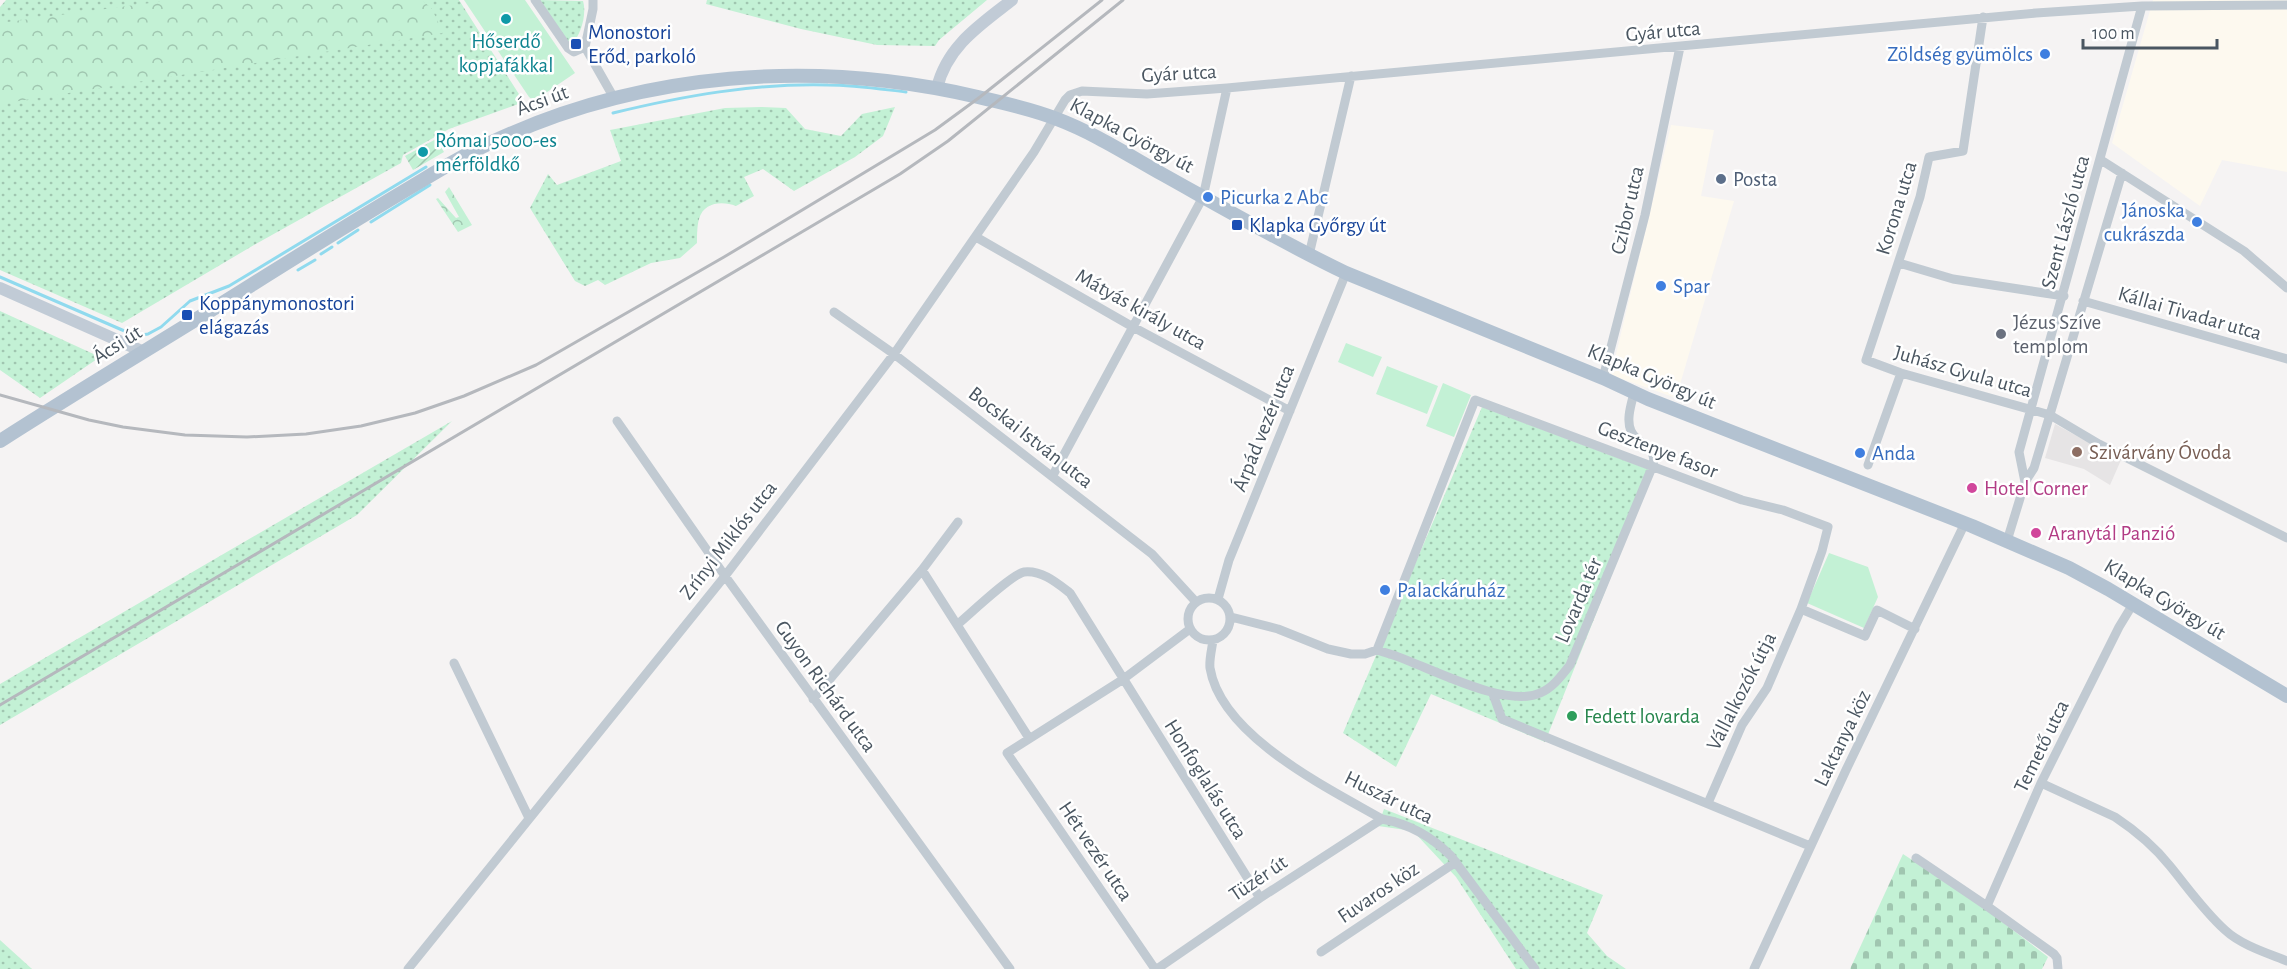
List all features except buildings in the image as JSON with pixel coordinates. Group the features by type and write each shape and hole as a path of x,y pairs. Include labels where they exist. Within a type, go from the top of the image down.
{"main road":[{"name":"Ácsi út","path":"0,441 360,217 468,154 549,119 657,87 700,80 735,78 853,78 937,88 997,102"},
{"name":"Klapka György út","path":"997,102 1054,117 1102,140 1309,255 1346,273 1603,378 1634,393 1965,523 2069,568 2287,696"}],"street":[{"path":"535,0 568,48 574,52 585,47"},
{"path":"937,88 946,62 962,41 1012,0"},
{"path":"592,1 594,9 585,47 614,98"},
{"name":"Gyár utca","path":"1054,117 1070,95 1082,92 1147,94 1227,88 1983,17 2142,6 2287,5"},
{"name":"Szent László utca","path":"2025,482 2019,452 2064,296 2142,6"},
{"name":"Korona utca","path":"1866,360 1920,197 1929,157 1963,151 1983,17"},
{"name":"Czibor utca","path":"1603,378 1645,215 1680,47"},
{"path":"1309,255 1351,76"},
{"path":"1053,475 1203,197 1227,88"},
{"name":"Zrínyi Miklós utca","path":"408,969 724,576 894,354 1034,152 1054,117"},
{"path":"2101,160 2244,251 2287,288"},
{"name":"Szent László utca","path":"2007,541 2025,482 2034,468 2122,173"},
{"name":"Mátyás király utca","path":"976,237 1133,327 1290,411"},
{"path":"1899,263 1953,279 2064,296"},
{"name":"Árpád vezér utca","path":"1218,599 1229,560 1346,273"},
{"path":"0,288 144,352"},
{"name":"Kállai Tivadar utca","path":"2083,301 2287,359"},
{"name":"Bocskai István utca","path":"834,312 894,354 1152,554 1196,602"},
{"name":"Juhász Gyula utca","path":"1866,360 1901,373 2050,415 2099,444 2287,538"},
{"path":"1868,465 1901,373"},
{"path":"1634,393 1629,419 1630,428 1636,438 1652,452 1655,458 1653,465"},
{"name":"Gesztenye fasor","path":"1377,650 1475,400 1742,500 1783,510 1828,527"},
{"name":"Guyon Richárd utca","path":"617,421 724,576 1010,969"},
{"name":"Lovarda tér","path":"1493,694 1525,698 1540,693 1555,682 1570,665 1653,465"},
{"path":"813,699 922,570 958,522"},
{"name":"Laktanya köz","path":"1754,969 1810,846 1965,523"},
{"name":"Vállalkozók útja","path":"1708,803 1742,724 1767,688 1801,609 1822,551 1828,527"},
{"path":"922,570 1029,738 1122,680 1190,629"},
{"name":"Honfoglalás utca","path":"958,624 1019,574 1026,572 1053,579 1070,593 1122,680 1260,898"},
{"path":"1203,598 1218,599 1225,604 1231,617 1229,629 1222,636 1213,640 1200,638 1190,629 1188,614 1196,602 1203,598"},
{"name":"Temető utca","path":"1987,906 2041,783 2119,627 2133,604"},
{"path":"1801,609 1865,636 1877,610 1915,629"},
{"path":"1231,617 1278,629 1328,649 1351,654 1365,654 1377,650 1417,662 1493,694 1502,719 1810,846"},
{"name":"Huszár utca","path":"1213,640 1209,665 1214,682 1232,711 1255,737 1287,764 1382,819 1398,822 1421,831 1436,841 1456,862 1535,969"},
{"path":"454,663 529,818"},
{"name":"Hét vezér utca","path":"1029,738 1006,753 1156,969"},
{"path":"2041,783 2126,824 2157,851 2191,894 2226,932 2258,950 2287,961"},
{"name":"Tüzér út","path":"1156,969 1382,819"},
{"path":"1916,858 2054,954 2057,958 2058,969"},
{"name":"Fuvaros köz","path":"1321,952 1456,862"}],"shaded area":[{"path":"2153,0 2287,0 2287,172 2222,160 2200,206 2112,143"},
{"path":"1671,125 1714,130 1701,196 1734,201 1676,398 1611,375"},
{"name":"Szivárvány Óvoda","path":"2055,424 2121,460 2110,485 2084,469 2045,458"}],"green space":[{"path":"6,0 459,0 524,102 449,129 403,155 401,163 254,245 122,323 0,270 0,7"},
{"path":"173,0 422,0 432,9 443,33 0,104 0,23"},
{"path":"464,0 525,0 575,73 534,101 529,97"},
{"path":"538,0 583,1 582,25 571,45"},
{"path":"707,0 987,0 939,40 935,46 877,45 801,29 706,4"},
{"path":"895,107 883,136 855,157 794,191 763,169 744,177 754,196 736,206 719,203 705,209 698,222 697,243 680,258 651,263 605,285 598,280 585,286 575,281 530,208 548,174 557,185 621,161 610,130 725,108 786,108 805,129 841,136 862,114"},
{"path":"436,139 444,152 413,170 405,156"},
{"path":"449,187 472,225 458,232 436,199 438,198 456,218 459,217 445,192"},
{"path":"0,311 100,357 40,398 0,370"},
{"path":"1346,343 1382,357 1373,377 1338,362"},
{"path":"1387,366 1438,386 1427,414 1376,394"},
{"path":"1443,383 1471,395 1454,437 1426,426"},
{"path":"1482,407 1653,471 1545,742 1431,694 1396,767 1343,733"},
{"path":"452,421 357,515 0,725 0,684"},
{"path":"1829,553 1868,567 1878,597 1864,628 1807,603"},
{"path":"1384,809 1603,895 1587,933 1607,956 1626,969 1516,969 1456,877 1413,831 1378,826"},
{"path":"1903,854 1979,904 2048,957 2042,969 1850,969"},
{"path":"0,940 32,969 0,969"}],"waterway":[{"path":"613,113 693,96 773,86 838,85 906,92"},
{"path":"0,277 136,336 148,334 161,327 190,301 229,286 426,167"},
{"path":"371,222 430,185"},
{"path":"338,243 358,230"},
{"path":"321,254 332,247"},
{"path":"298,270 315,260"}],"railway":[{"path":"0,395 123,427 185,435 247,437 306,434 361,426 415,413 464,396 536,365 724,257 935,130 1102,0"},
{"path":"0,705 900,174 948,141 1123,0"}],"place":[{"name":"Hőserdő kopjafákkal","path":"506,19"},
{"name":"Monostori Erőd, parkoló","path":"576,44"},
{"name":"Zöldség gyümölcs","path":"2045,54"},
{"name":"Római 5000-es mérföldkő","path":"423,152"},
{"name":"Posta","path":"1721,179"},
{"name":"Picurka 2 Abc","path":"1208,197"},
{"name":"Jánoska cukrászda","path":"2197,222"},
{"name":"Klapka Győrgy út","path":"1237,225"},
{"name":"Spar","path":"1661,286"},
{"name":"Koppánymonostori elágazás","path":"187,315"},
{"name":"Jézus Szíve templom","path":"2001,334"},
{"name":"Szivárvány Óvoda","path":"2077,452"},
{"name":"Anda","path":"1860,453"},
{"name":"Hotel Corner","path":"1972,488"},
{"name":"Aranytál Panzió","path":"2036,533"},
{"name":"Palackáruház","path":"1385,590"},
{"name":"Fedett lovarda","path":"1572,716"}]}
